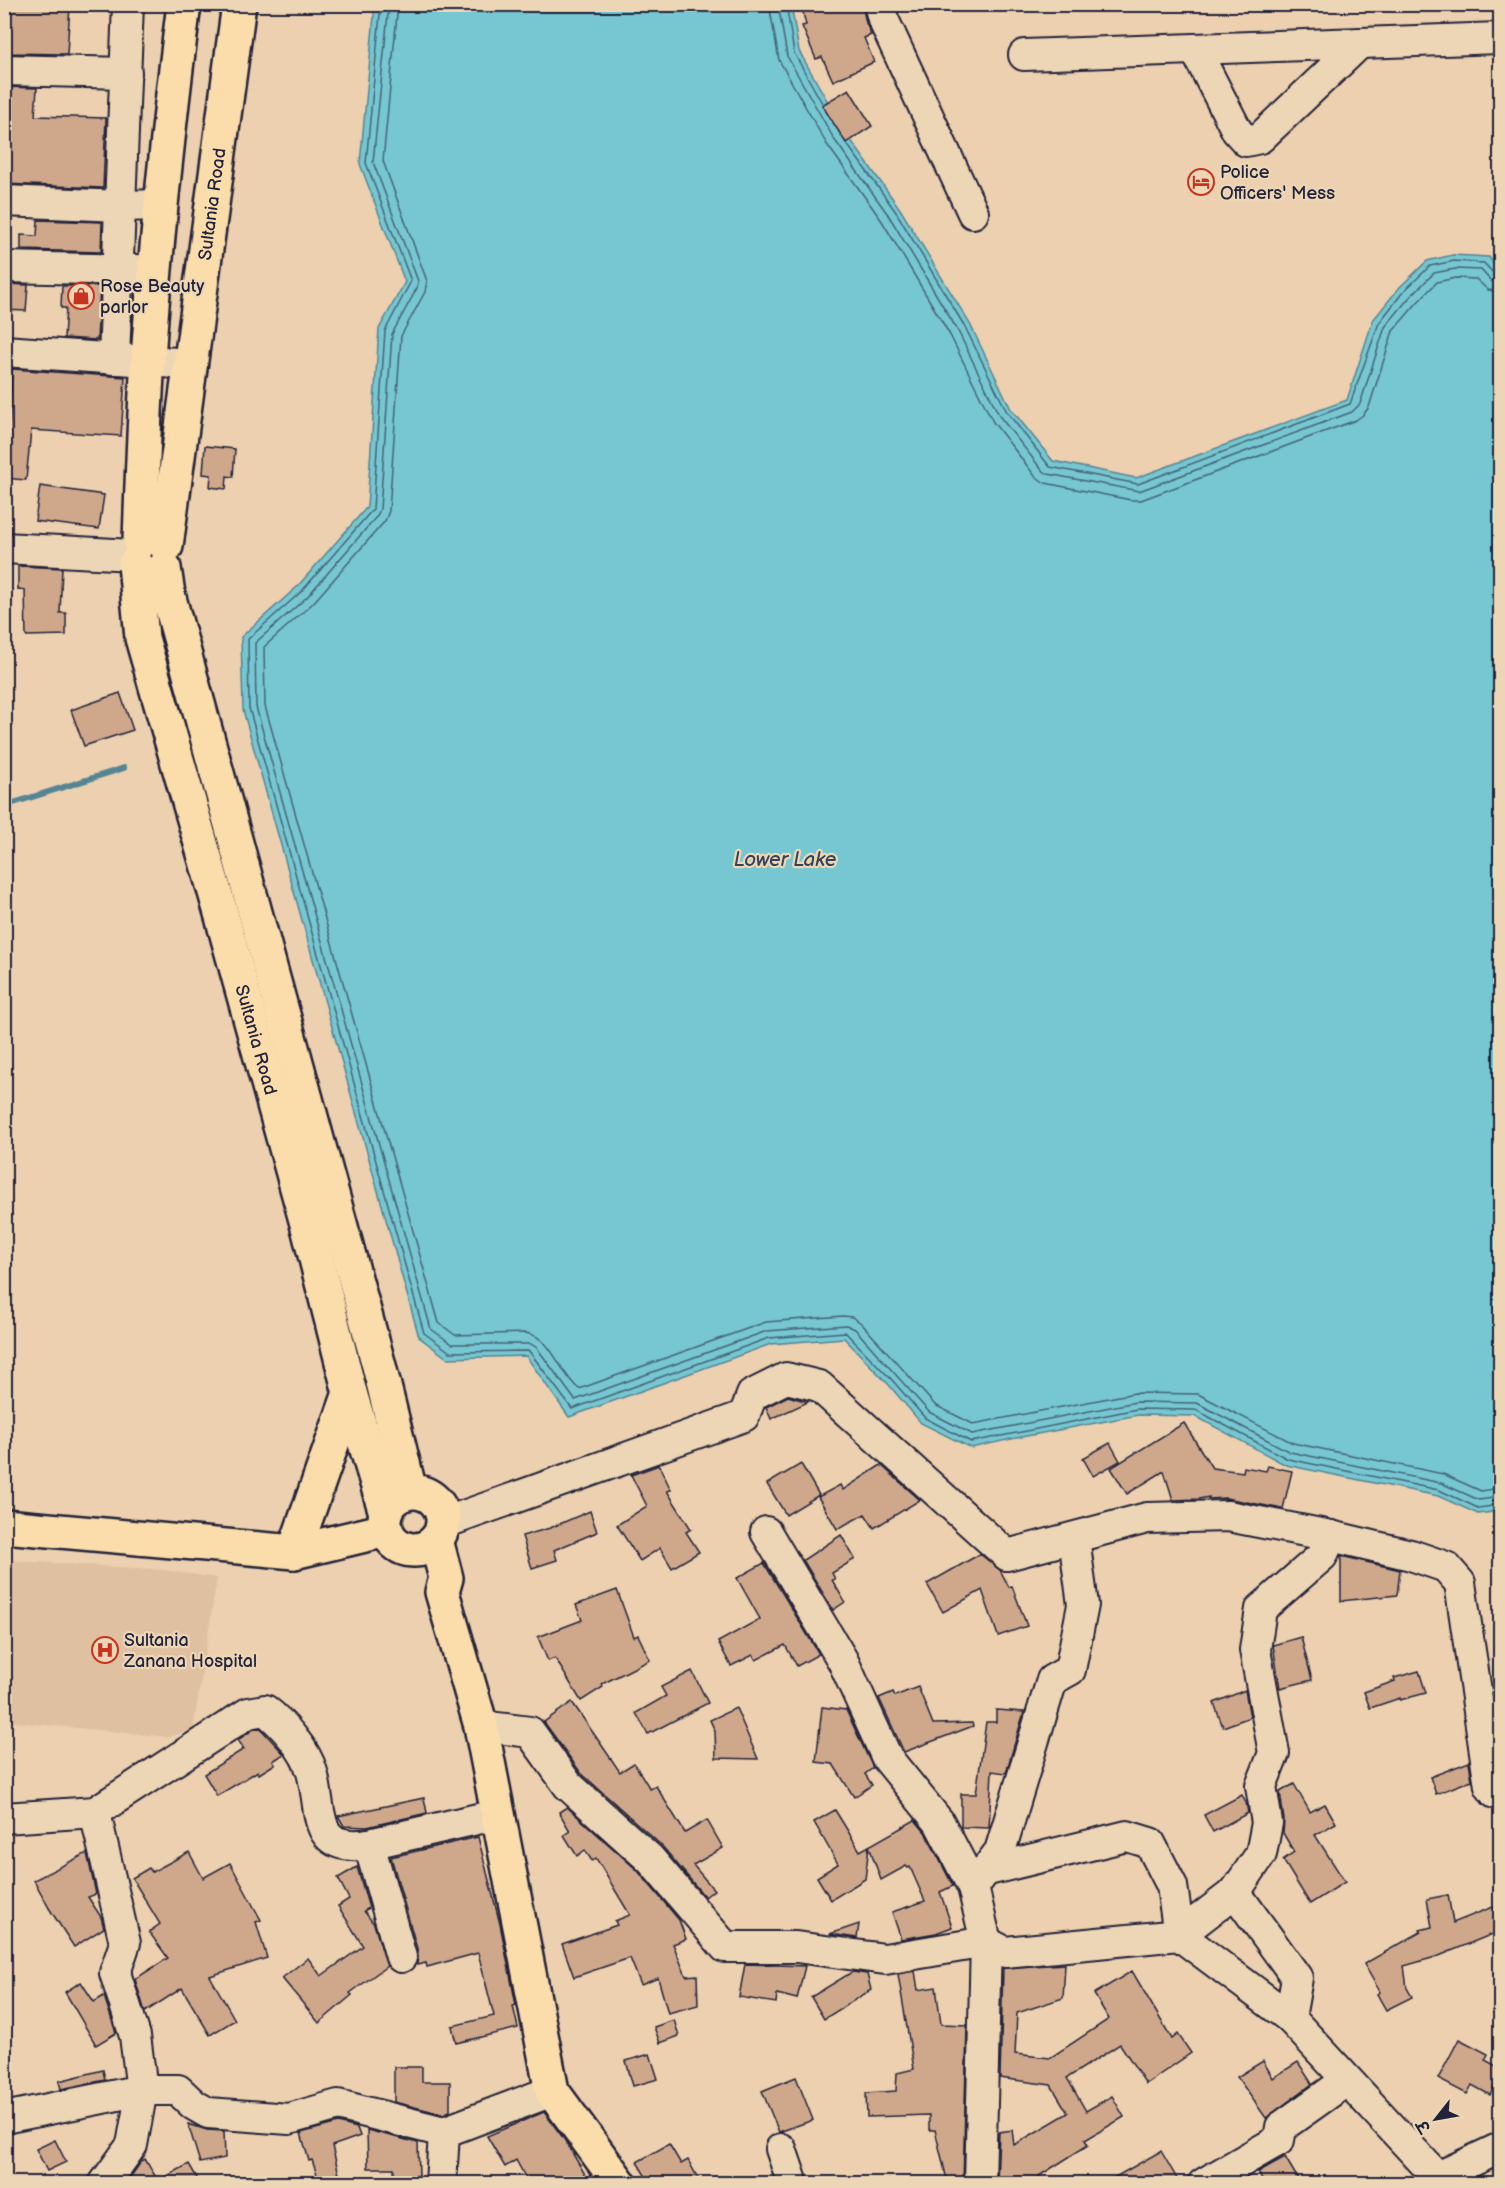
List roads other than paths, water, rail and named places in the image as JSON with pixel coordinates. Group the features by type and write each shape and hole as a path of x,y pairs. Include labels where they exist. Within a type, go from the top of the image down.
{"main road":[{"name":"Sultania Road","path":"184,4 174,75 148,362 148,555 142,638 309,1231 350,1393 386,1522"},
{"name":"Sultania Road","path":"239,4 191,364 148,555 168,594 379,1366 410,1491"},
{"path":"294,1552 350,1393"},
{"path":"432,1538 403,1549 394,1541 386,1522 394,1499 410,1491 428,1494 440,1508 432,1538 446,1578 442,1592 481,1726 552,2091 620,2184"},
{"path":"4,1526 294,1552 386,1522"}],"street":[{"path":"114,359 128,4"},
{"path":"879,4 973,213"},
{"path":"1024,55 1500,38"},
{"path":"1195,49 1237,130 1246,141 1260,138 1360,43"},
{"path":"4,70 126,74"},
{"path":"4,201 120,206 162,205"},
{"path":"4,267 155,270"},
{"path":"4,351 191,364"},
{"path":"6,549 148,555"},
{"path":"432,1538 744,1416 752,1395 786,1378 819,1386 1007,1555 1147,1518 1228,1516 1411,1554 1446,1567 1460,1582 1490,1786 1495,1792 1500,1793"},
{"path":"766,1532 843,1661 887,1758 939,1822 978,1879 986,1942 980,2184"},
{"path":"481,1726 530,1732 568,1785 650,1859 725,1947 796,1947 885,1959 986,1942 1005,1952 1179,1935 1235,1892 1261,1854 1267,1823 1261,1786 1274,1753 1255,1650 1261,1609 1322,1556 1331,1536"},
{"path":"978,1879 1000,1851 1052,1680 1070,1670 1083,1605 1074,1538"},
{"path":"4,1818 95,1812 248,1713 265,1710 276,1718 297,1744 311,1770 320,1817 327,1836 340,1845 369,1844 499,1814"},
{"path":"95,1812 125,1942 115,1973 135,2036 142,2090 132,2145 104,2184"},
{"path":"978,1879 1126,1836 1150,1843 1173,1886 1179,1935 1290,2018 1438,2181 1500,2148"},
{"path":"369,1844 401,1957"},
{"path":"1235,1892 1297,1978 1290,2018"},
{"path":"1203,2184 1279,2140 1281,2127 1346,2080"},
{"path":"4,2118 142,2090 178,2090 194,2105 208,2113 289,2119 338,2105 444,2132 552,2091"},
{"path":"441,2184 444,2132"},
{"path":"781,2149 793,2184"}],"water":[{"name":"Lower Lake","path":"375,5 791,5 799,51 845,132 900,209 970,324 1011,409 1053,461 1136,478 1347,400 1373,320 1399,288 1427,261 1453,255 1489,257 1500,273 1500,1511 1478,1514 1438,1496 1286,1465 1195,1416 1138,1415 971,1448 921,1423 844,1338 771,1344 569,1417 526,1356 447,1358 419,1337 243,710 241,637 297,587 367,507 379,329 405,282 360,164"}],"waterway":[{"path":"4,806 124,768"}],"place":[{"name":"Police Officers' Mess","path":"1201,182"},
{"name":"Rose Beauty parlor","path":"81,296"},
{"name":"Sultania Zanana Hospital","path":"105,1650"}]}
